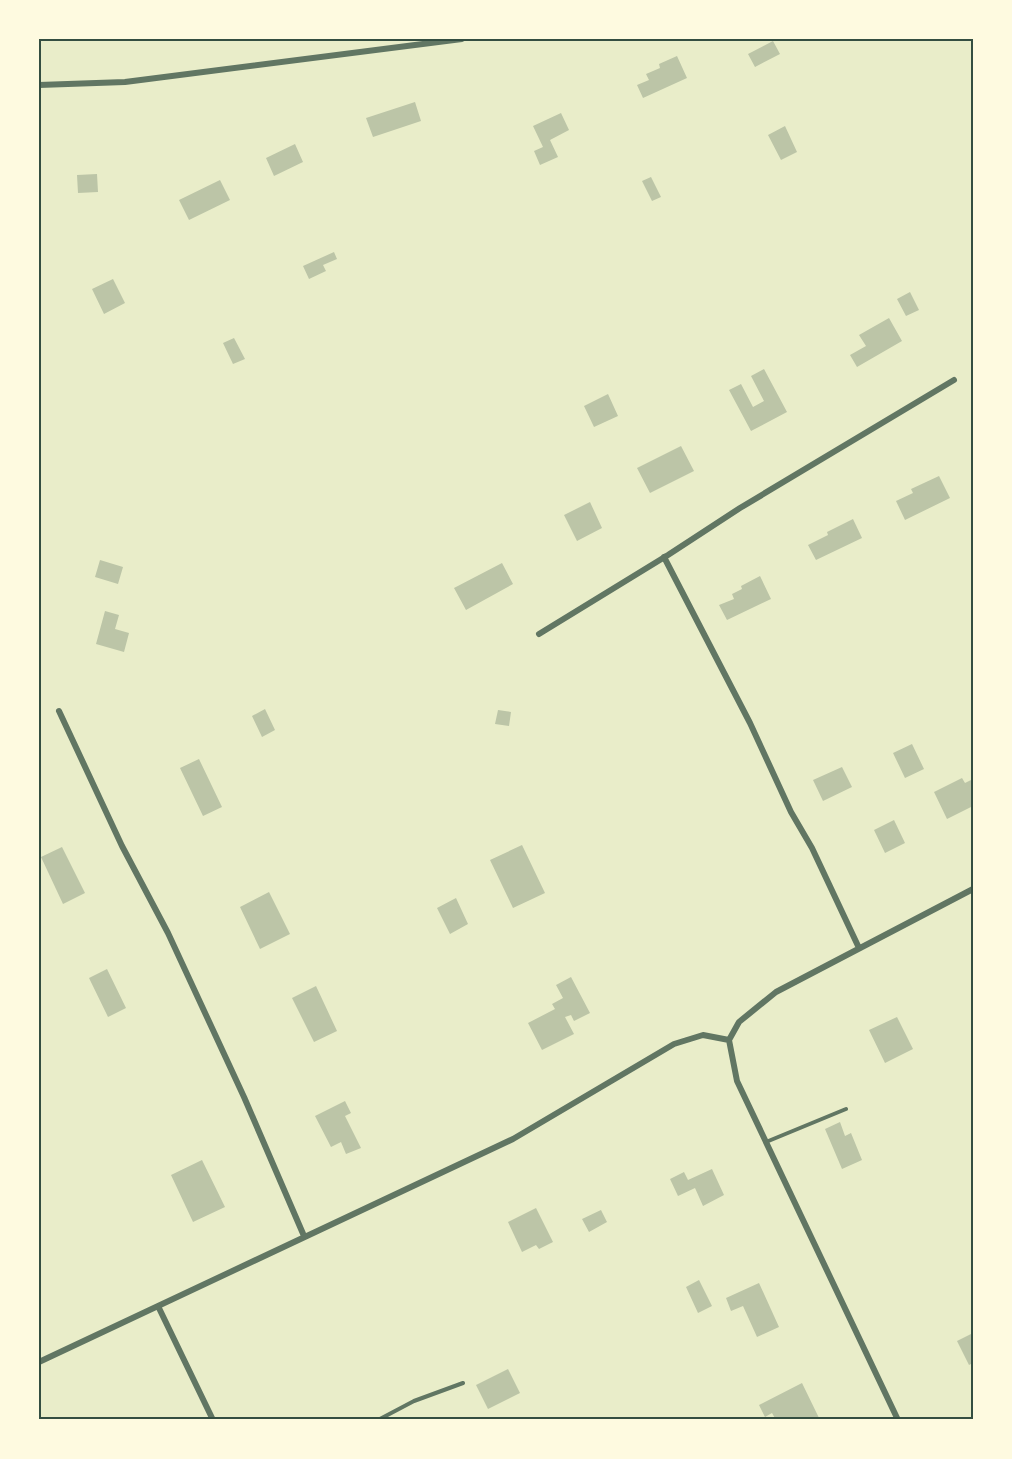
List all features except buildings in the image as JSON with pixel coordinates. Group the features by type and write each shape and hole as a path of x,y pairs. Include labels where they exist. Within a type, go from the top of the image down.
{"street":[{"path":"39,85 126,82 462,39"},
{"path":"538,634 664,557 740,507 954,380"},
{"path":"664,557 750,723 791,812 812,848 859,948"},
{"path":"59,711 122,846 173,943 244,1097 304,1236"},
{"path":"898,1420 737,1081 729,1040 739,1022 776,992 973,889"},
{"path":"39,1362 513,1139 674,1044 703,1035 729,1040"},
{"path":"158,1305 213,1420"}],"lane":[{"path":"766,1142 846,1109"},
{"path":"378,1420 414,1401 463,1383"}]}
